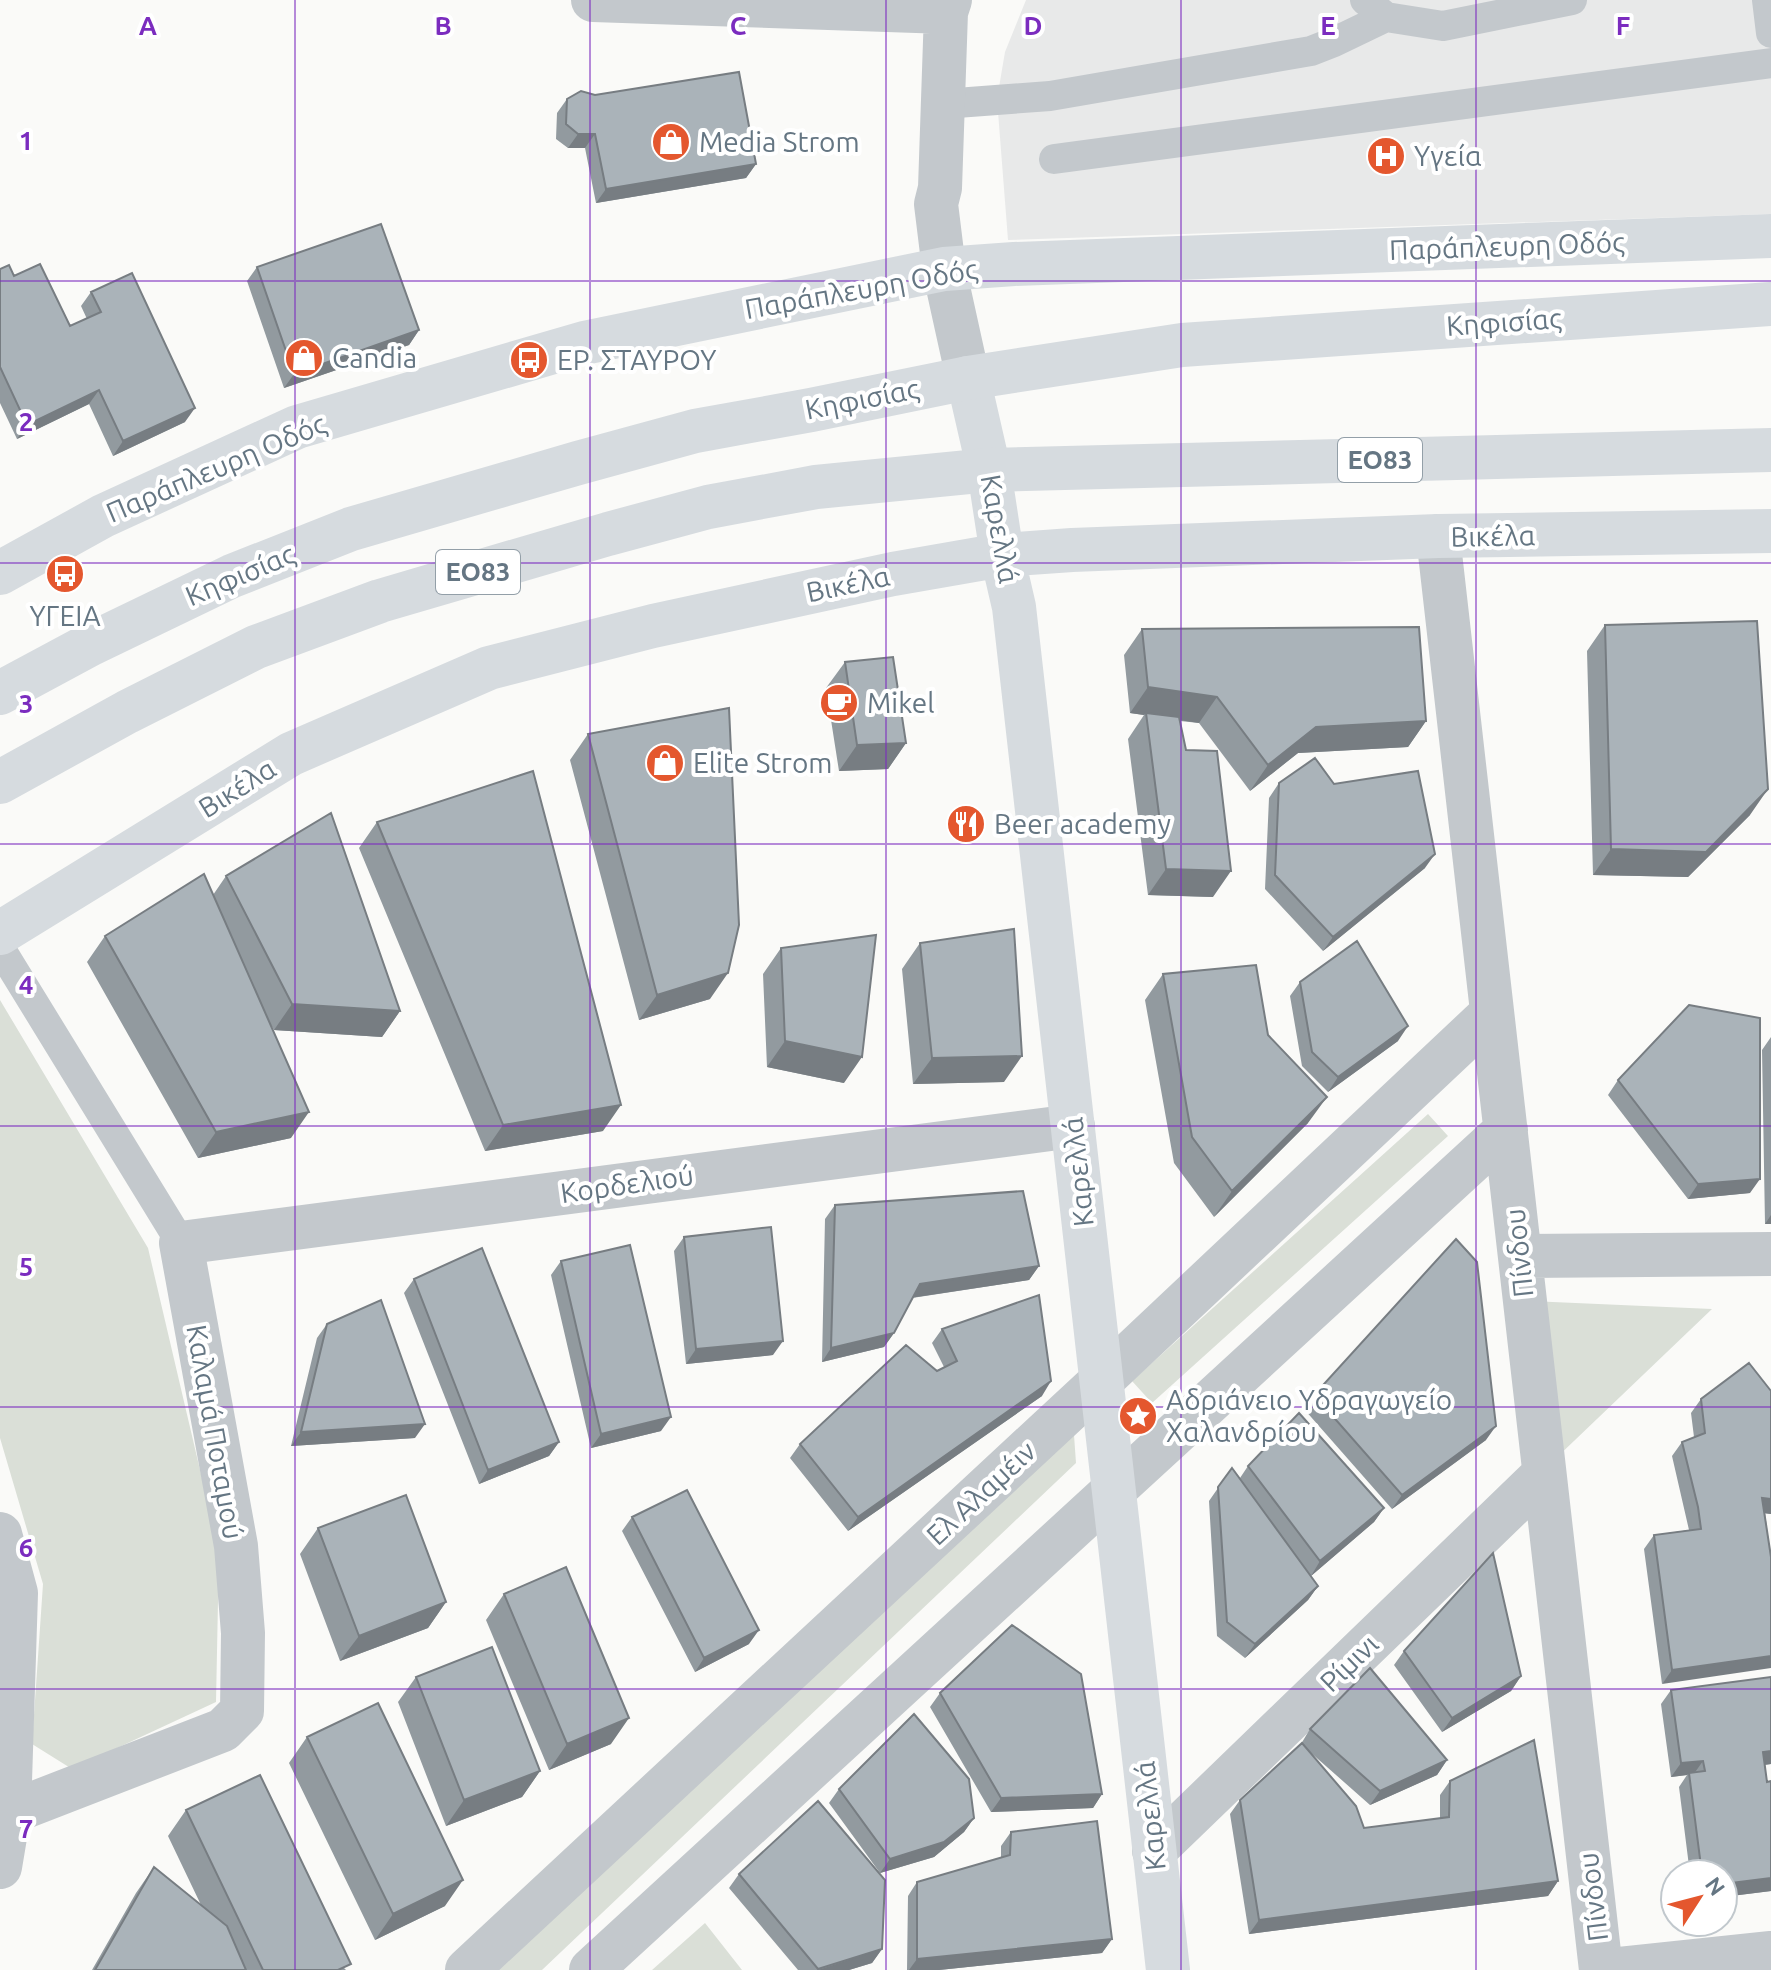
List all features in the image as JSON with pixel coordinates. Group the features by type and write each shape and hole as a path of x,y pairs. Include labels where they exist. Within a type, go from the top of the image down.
{"street":[{"path":"593,0 948,6 940,188 936,204 944,269 968,378"},
{"name":"Παράπλευρη Οδός","path":"0,573 103,516 297,427 584,343 944,269 1771,236"},
{"name":"Κηφισίας","path":"0,693 91,644 232,576 351,529 695,431 968,378 1182,345 1771,304"},
{"name":"Καρελλά","path":"968,378 989,470 1002,555 1014,607 1168,1970"},
{"name":"ΕΟ83","path":"0,782 127,712 256,647 380,601 708,507 816,487 989,470 1771,450"},
{"name":"Βικέλα","path":"0,933 291,754 489,668 653,626 893,574 1002,555 1438,536 1771,531"},
{"name":"Πίνδου","path":"1438,536 1601,1970"},
{"name":"Ελ Αλαμέιν","path":"467,1970 1492,1013"},
{"name":"Κορδελιού","path":"181,1243 1073,1126"},
{"path":"591,1970 1506,1130"},
{"name":"Καλαμά Ποταμού","path":"9,1813 223,1730 242,1711 243,1633 236,1546 181,1243"},
{"path":"1520,1256 1771,1254"},
{"name":"Ρίμινι","path":"1154,1851 1544,1474"},
{"path":"0,1534 16,1593 9,1813 0,1867"},
{"path":"1610,1970 1771,1953"}],"lane":[{"path":"943,104 1050,96 1311,51 1334,42 1376,8 1443,26 1572,0"},
{"path":"1767,0 1771,33"},
{"path":"1054,159 1771,63"},
{"name":"Καλαμά Ποταμού","path":"0,948 181,1243"}],"shaded area":[{"name":"Υγεία","path":"1026,0 1771,0 1771,214 1008,240 997,99 1005,52"},
{"path":"0,1000 148,1248 219,1551 216,1702 72,1769 32,1744 43,1584 0,1438"},
{"path":"1428,1114 1448,1136 1152,1403 1132,1381"},
{"path":"1530,1301 1712,1309 1552,1462"},
{"path":"1073,1421 1076,1463 542,1970 494,1970"},
{"path":"705,1923 742,1970 652,1970"}],"building":[{"path":"739,72 756,164 606,189 595,134 578,134 566,124 567,99 581,91 595,95"},
{"path":"381,224 419,330 294,374 257,267"},
{"path":"40,264 70,326 101,312 91,292 132,273 195,408 123,441 99,390 27,425 0,367 0,269 9,265 14,276"},
{"path":"1757,621 1768,789 1706,852 1611,849 1605,625"},
{"path":"1419,627 1426,721 1316,727 1268,765 1217,697 1148,687 1142,629"},
{"path":"893,657 906,743 857,745 845,662"},
{"path":"729,708 739,925 728,973 657,995 588,734"},
{"path":"1146,713 1179,717 1186,750 1217,751 1231,871 1166,869"},
{"path":"1315,758 1334,784 1418,771 1435,854 1333,937 1275,875 1279,783"},
{"path":"533,771 621,1105 503,1125 377,822"},
{"path":"331,813 400,1011 292,1004 226,876"},
{"path":"204,874 309,1112 216,1132 105,936"},
{"path":"1014,929 1022,1056 932,1058 920,943"},
{"path":"876,935 862,1057 785,1041 781,948"},
{"path":"1357,941 1408,1026 1338,1077 1312,1052 1300,982"},
{"path":"1256,965 1268,1035 1327,1097 1232,1191 1192,1137 1163,974"},
{"path":"1689,1005 1760,1018 1760,1179 1698,1184 1618,1080"},
{"path":"1023,1191 1039,1266 920,1284 894,1333 831,1348 835,1205"},
{"path":"771,1227 783,1341 696,1349 684,1237"},
{"path":"1456,1239 1477,1262 1496,1426 1402,1495 1314,1395"},
{"path":"630,1245 671,1417 601,1434 561,1261"},
{"path":"482,1248 559,1442 488,1470 414,1279"},
{"path":"1039,1295 1051,1381 858,1517 800,1444 906,1345 937,1371 957,1361 942,1329"},
{"path":"381,1300 425,1424 301,1432 327,1324"},
{"path":"1749,1363 1771,1391 1771,1499 1762,1498 1771,1557 1771,1656 1672,1670 1654,1535 1701,1529 1682,1442 1705,1433 1701,1399"},
{"path":"1299,1413 1384,1508 1320,1561 1248,1466"},
{"path":"1232,1468 1318,1586 1255,1644 1227,1622 1218,1487"},
{"path":"687,1490 759,1630 704,1658 632,1517"},
{"path":"406,1495 446,1602 359,1636 318,1528"},
{"path":"1493,1553 1521,1676 1452,1718 1404,1651"},
{"path":"566,1567 629,1718 567,1744 504,1594"},
{"path":"1012,1625 1081,1674 1102,1794 1001,1798 940,1693"},
{"path":"492,1647 540,1771 464,1800 416,1677"},
{"path":"1370,1668 1447,1760 1380,1791 1310,1729"},
{"path":"1771,1677 1771,1751 1763,1752 1767,1782 1771,1781 1771,1878 1739,1882 1739,1858 1700,1858 1689,1773 1705,1771 1703,1761 1681,1763 1671,1690"},
{"path":"378,1703 463,1880 393,1914 307,1737"},
{"path":"914,1714 969,1779 974,1818 944,1842 890,1859 839,1789"},
{"path":"1534,1740 1558,1881 1259,1920 1240,1800 1302,1743 1356,1806 1364,1828 1449,1817 1450,1781"},
{"path":"260,1775 351,1964 338,1970 263,1970 186,1810"},
{"path":"818,1801 885,1880 882,1949 818,1969 739,1874"},
{"path":"1097,1821 1112,1939 917,1959 917,1882 1010,1855 1011,1832"},
{"path":"154,1867 227,1926 246,1970 95,1970"}],"place":[{"name":"Media Strom","path":"671,142"},
{"name":"Υγεία","path":"1386,156"},
{"name":"Candia","path":"304,358"},
{"name":"ΕΡ. ΣΤΑΥΡΟΥ","path":"529,360"},
{"name":"ΥΓΕΙΑ","path":"65,574"},
{"name":"Mikel","path":"839,703"},
{"name":"Elite Strom","path":"665,763"},
{"name":"Beer academy","path":"966,824"},
{"name":"Αδριάνειο Υδραγωγείο Χαλανδρίου","path":"1138,1416"}]}
